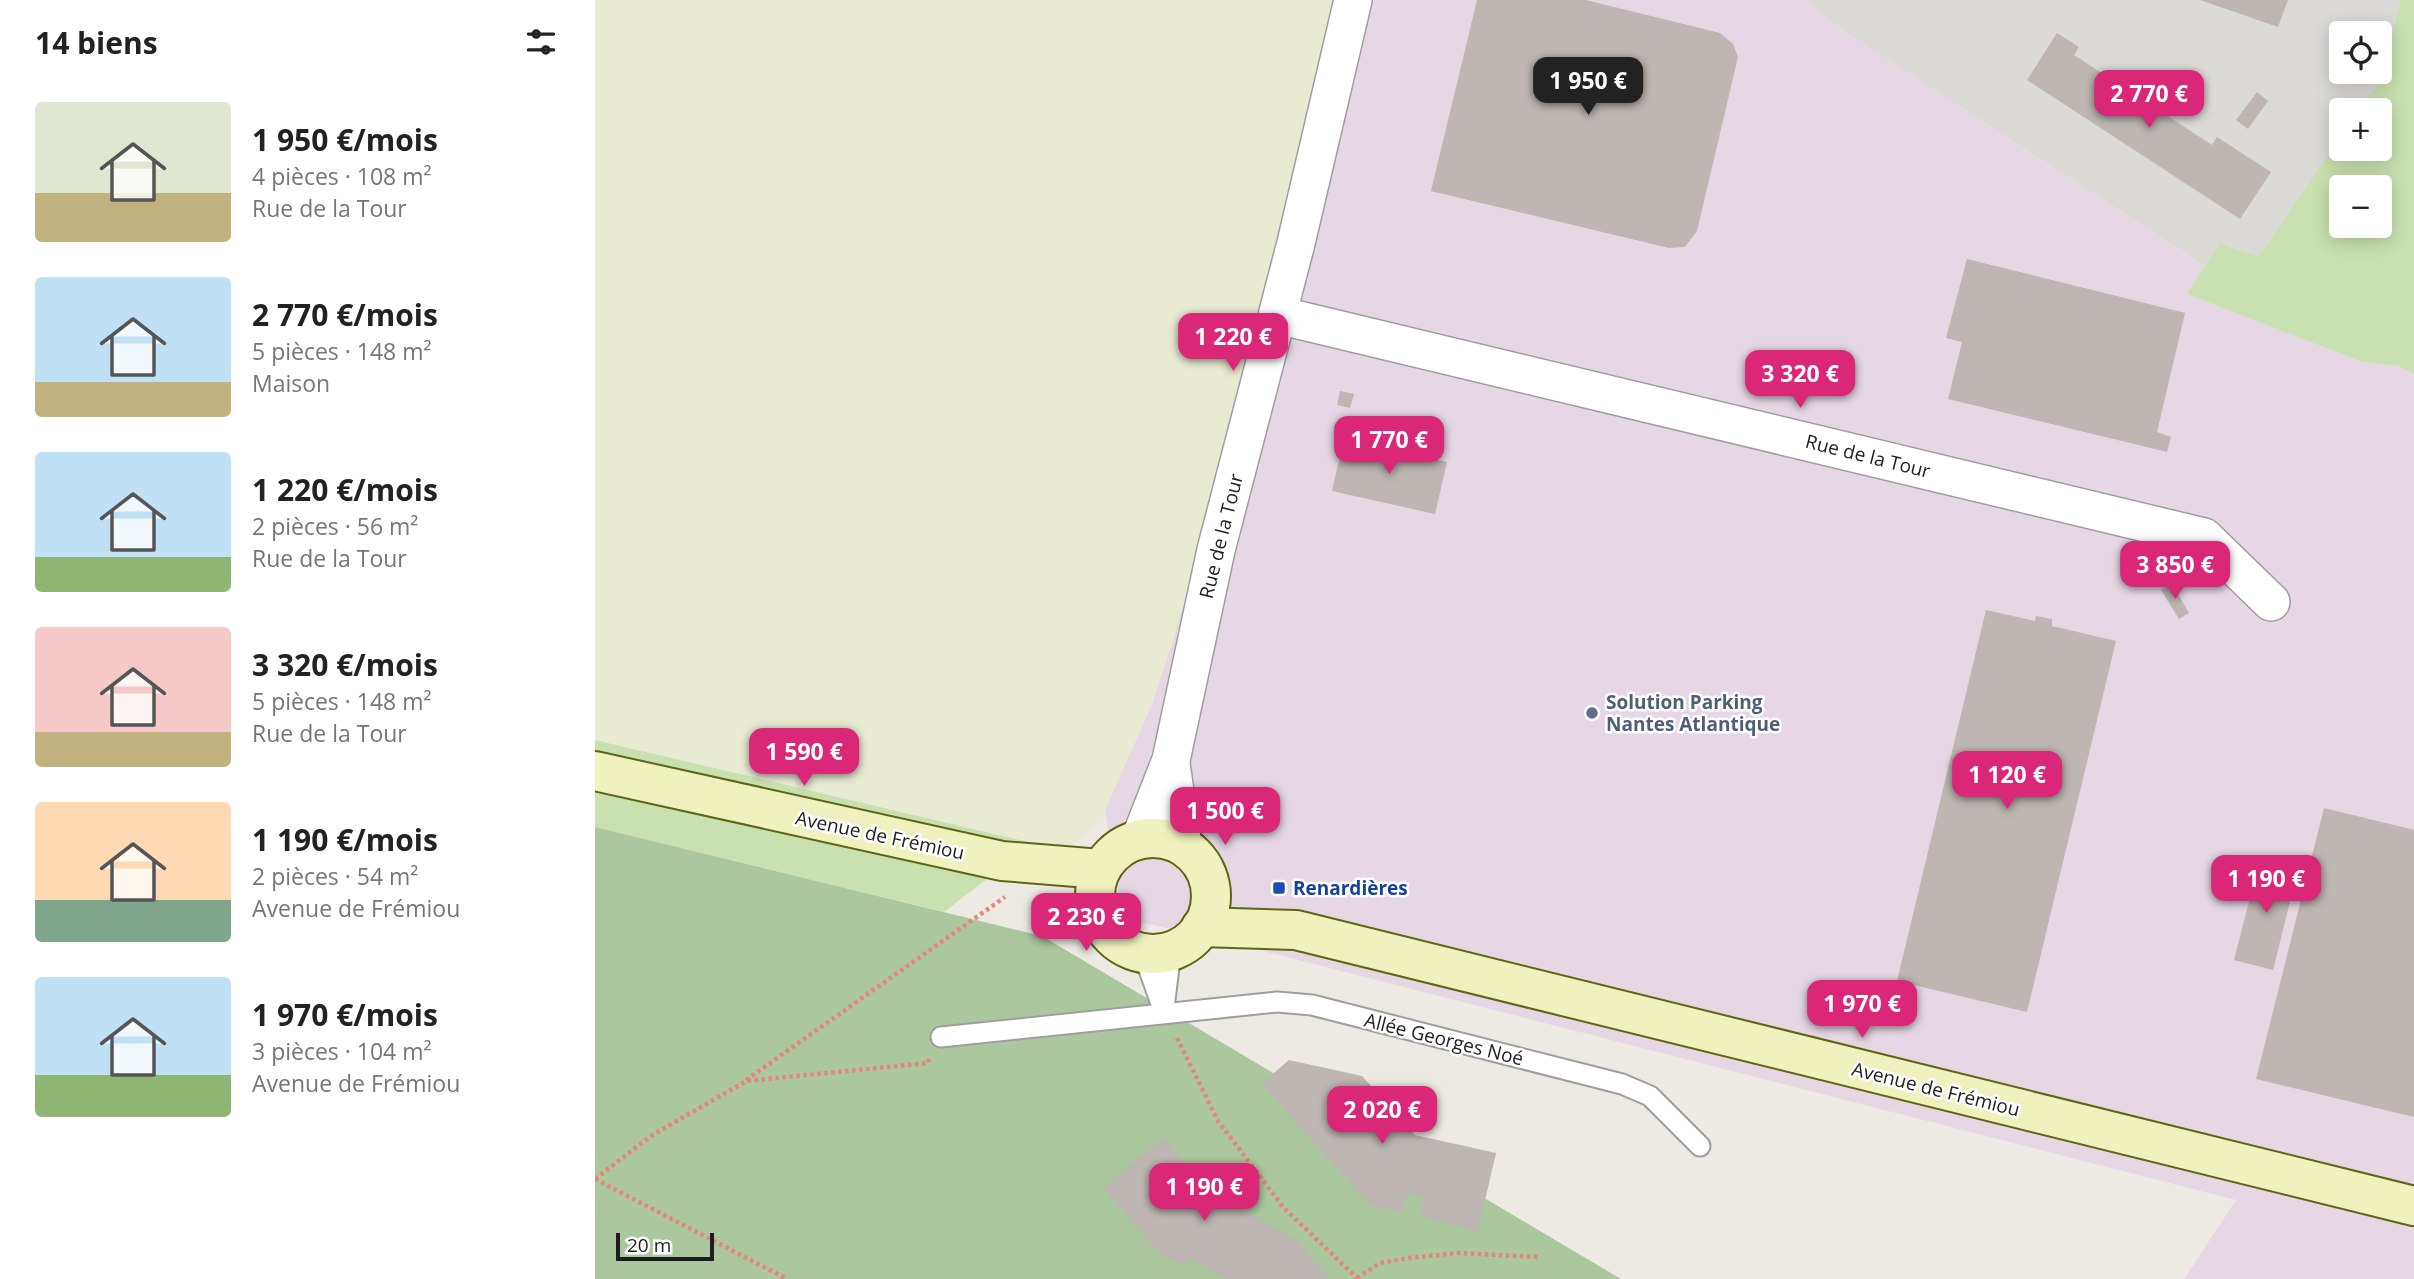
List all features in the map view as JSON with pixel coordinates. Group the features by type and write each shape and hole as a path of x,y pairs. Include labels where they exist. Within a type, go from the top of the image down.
{"main road":[{"name":"Avenue de Frémiou","path":"595,771 1008,878 1098,883"},
{"path":"1140,839 1169,840 1183,846 1205,870 1210,887 1208,915 1201,927 1188,942 1157,952 1124,947 1109,934 1098,917 1098,883 1111,855 1124,845 1140,839"},
{"name":"Avenue de Frémiou","path":"1210,887 1296,930"},
{"name":"Avenue de Frémiou","path":"1201,927 1296,930 2414,1206"}],"street":[{"name":"Rue de la Tour","path":"1140,839 1171,760 1216,550 1278,314 1353,0"},
{"name":"Rue de la Tour","path":"1278,314 2204,537 2271,602"},
{"name":"Rue de la Tour","path":"1171,760 1183,846"}],"lane":[{"path":"1157,952 1164,1012"},
{"path":"1157,952 1164,1012"},
{"name":"Allée Georges Noé","path":"941,1037 1277,1002 1312,1005 1622,1084 1650,1096 1700,1146"}],"path":[{"path":"787,1279 595,1179 652,1136 746,1081 1005,897 1008,878"},
{"path":"1164,1012 1218,1121 1283,1207 1357,1279 1380,1263 1409,1258 1458,1253 1538,1257"},
{"path":"746,1081 928,1063 941,1037"}],"shaded area":[{"path":"1335,0 1805,0 1848,34 2204,266 2187,294 2360,361 2399,366 2414,374 2414,1279 2184,1279 2236,1200 1244,946 1123,918 1105,810 1152,704 1191,582"},
{"path":"1805,0 2414,0 2414,374 2399,366 2360,361 2187,294 2203,265 1848,34"}],"green space":[{"path":"595,0 1335,0 1207,517 1172,645 1152,704 1105,810 1078,841 1058,848 595,740"},
{"path":"2401,0 2414,0 2414,374 2399,366 2360,361 2187,294 2220,244 2258,257 2329,154 2329,161 2392,161 2392,98 2368,98 2378,84 2392,84 2392,36"},
{"path":"595,740 1033,843 944,912 595,827"},
{"path":"595,827 1042,936 1621,1279 595,1279"}],"building":[{"path":"1477,0 1586,0 1720,33 1733,44 1738,57 1697,231 1685,247 1669,248 1431,191"},
{"path":"2200,0 2288,0 2278,27"},
{"path":"2057,33 2079,47 2074,55 2212,145 2217,137 2271,172 2240,219 2027,80"},
{"path":"2257,92 2268,101 2248,129 2236,120"},
{"path":"1967,259 2185,313 2157,432 2171,437 2167,452 1948,399 1962,342 1946,338"},
{"path":"1340,391 1354,394 1350,408 1337,405"},
{"path":"1344,438 1447,462 1435,514 1332,491"},
{"path":"2172,584 2189,613 2179,619 2161,590"},
{"path":"1986,610 2035,621 2036,616 2052,619 2052,626 2116,641 2027,1012 1897,981"},
{"path":"2324,808 2414,830 2414,1117 2256,1079"},
{"path":"2260,859 2298,869 2273,970 2234,960"},
{"path":"1289,1060 1362,1076 1415,1135 1496,1153 1478,1231 1420,1216 1424,1197 1406,1193 1404,1212 1371,1206 1261,1084"},
{"path":"1163,1137 1210,1191 1297,1241 1330,1279 1226,1279 1190,1258 1184,1267 1159,1252 1103,1189"}],"place":[{"name":"Solution Parking Nantes Atlantique","path":"1592,713"},
{"name":"Renardières","path":"1279,888"}]}
